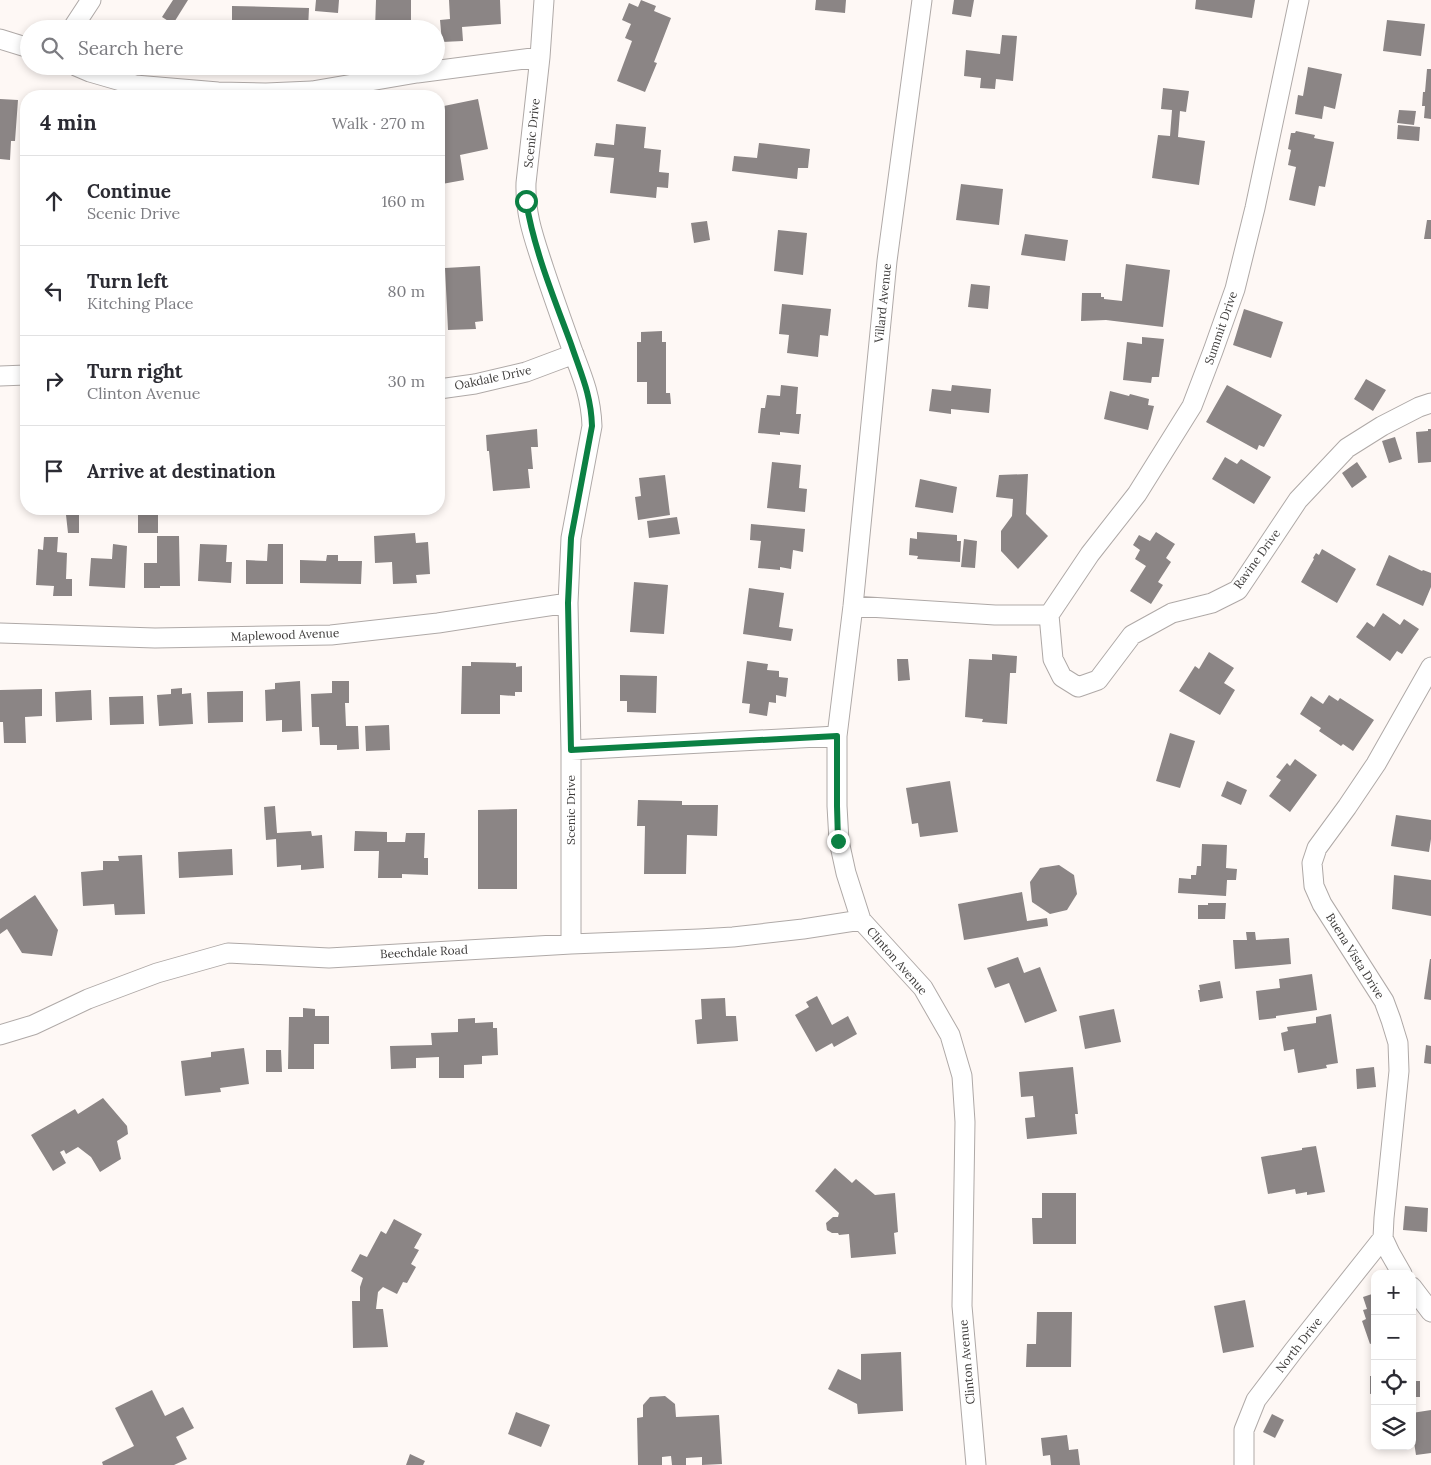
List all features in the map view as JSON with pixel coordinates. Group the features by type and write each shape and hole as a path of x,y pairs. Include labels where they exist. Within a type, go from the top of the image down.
{"street":[{"path":"78,20 90,0"},
{"name":"Scenic Drive","path":"544,0 540,57 526,183 526,201 532,233 592,408 592,426 571,538 568,603 571,750 571,944"},
{"name":"Villard Avenue","path":"853,606 887,261 922,0"},
{"name":"Summit Drive","path":"1049,615 1090,554 1138,494 1192,406 1214,352 1235,288 1255,208 1299,0"},
{"path":"0,39 20,45"},
{"path":"445,69 540,57"},
{"path":"100,75 135,85 194,90"},
{"path":"318,90 405,75"},
{"name":"Oakdale Drive","path":"445,388 475,384 526,372 574,354"},
{"path":"0,376 20,375"},
{"name":"Ravine Drive","path":"1049,615 1053,659 1062,677 1078,687 1098,680 1132,635 1172,613 1212,603 1238,590 1298,500 1347,448 1419,406 1431,403"},
{"name":"Maplewood Avenue","path":"0,633 155,638 330,635 429,624 568,603"},
{"path":"853,606 994,615 1049,615"},
{"name":"Clinton Avenue","path":"853,606 837,736 838,841 861,920 924,988 950,1036 962,1076 965,1122 962,1306 976,1465"},
{"name":"Buena Vista Drive","path":"1400,1270 1384,1238 1384,1218 1399,1070 1398,1044 1384,1001 1322,904 1314,886 1312,862 1317,848 1347,808 1376,764 1431,668"},
{"path":"571,750 837,736"},
{"name":"Beechdale Road","path":"0,1035 33,1026 88,999 157,974 228,953 329,958 733,937 861,920"},
{"name":"North Drive","path":"1244,1465 1244,1430 1256,1400 1384,1238"},
{"path":"1416,1292 1431,1312"}],"building":[{"path":"173,0 188,0 176,20 167,20 162,17"},
{"path":"316,0 339,0 338,13 315,11"},
{"path":"376,0 411,0 411,20 375,20"},
{"path":"449,0 500,0 501,24 462,27 463,41 445,42 445,20 440,20 450,19"},
{"path":"641,0 656,6 654,11 671,18 654,62 657,63 645,92 617,81 632,41 625,38 631,24 622,20 629,3 638,7"},
{"path":"816,0 846,0 845,13 815,10"},
{"path":"954,0 974,0 971,17 952,14"},
{"path":"1196,0 1255,0 1252,18 1195,9"},
{"path":"232,6 309,8 308,20 232,20"},
{"path":"1387,20 1425,24 1421,56 1383,51"},
{"path":"1002,35 1017,36 1013,81 996,79 995,89 980,88 981,78 964,76 966,50 1000,54"},
{"path":"1308,67 1342,74 1335,109 1324,106 1322,119 1295,114 1298,95 1303,96"},
{"path":"1427,69 1431,69 1431,119 1424,118 1425,106 1422,106"},
{"path":"1163,88 1189,91 1186,112 1180,111 1178,137 1205,141 1199,185 1152,178 1158,135 1170,136 1172,110 1161,109"},
{"path":"0,99 18,100 15,141 11,141 10,160 0,159"},
{"path":"478,99 488,149 460,155 464,180 445,183 445,106"},
{"path":"1399,110 1416,111 1414,125 1397,123"},
{"path":"616,124 646,127 644,148 661,150 659,172 669,173 668,188 657,187 656,198 610,193 614,158 594,156 596,143 614,145"},
{"path":"1398,125 1420,127 1419,141 1397,139"},
{"path":"1296,131 1315,135 1314,138 1334,142 1325,187 1319,186 1315,206 1289,200 1296,167 1288,165 1291,150 1288,149 1291,133"},
{"path":"759,143 810,149 808,168 798,168 797,179 732,171 734,156 757,158"},
{"path":"961,184 1003,189 999,225 956,220"},
{"path":"1427,220 1431,220 1431,239 1424,239"},
{"path":"707,221 710,240 694,243 691,223"},
{"path":"778,230 807,233 803,275 774,271"},
{"path":"1025,234 1068,240 1065,261 1021,255"},
{"path":"1126,264 1170,270 1163,327 1106,320 1081,321 1082,293 1101,293 1101,297 1104,297 1104,299 1122,301"},
{"path":"480,266 483,321 475,322 476,329 448,330 445,268"},
{"path":"971,284 990,286 988,309 968,307"},
{"path":"782,304 831,309 828,336 820,335 818,357 787,353 789,335 779,334"},
{"path":"1244,309 1283,322 1271,358 1233,345"},
{"path":"662,331 662,342 666,342 666,393 670,393 671,404 647,404 647,382 637,382 637,342 641,342 641,332"},
{"path":"1142,337 1164,339 1159,377 1152,377 1151,383 1123,380 1127,342 1142,344"},
{"path":"1366,379 1386,390 1373,411 1354,399"},
{"path":"781,385 798,387 796,414 801,414 799,434 780,432 780,435 758,433 761,408 765,408 767,395 780,396"},
{"path":"952,385 991,389 989,413 951,409 951,414 929,411 932,389 951,391"},
{"path":"1227,385 1282,415 1264,447 1259,445 1257,450 1206,422"},
{"path":"1110,391 1149,399 1148,405 1154,406 1148,430 1104,419"},
{"path":"537,429 538,447 531,447 533,469 528,469 530,488 493,491 486,435"},
{"path":"1428,429 1431,429 1431,462 1418,463 1416,432 1428,431"},
{"path":"1395,437 1402,459 1389,463 1382,441"},
{"path":"1225,457 1237,464 1241,459 1271,477 1254,504 1212,479"},
{"path":"772,462 801,465 799,488 807,489 805,512 767,508"},
{"path":"1357,462 1367,477 1352,488 1342,473"},
{"path":"1028,474 1026,514 1048,536 1018,569 1001,551 1001,531 1012,516 1013,499 996,497 999,475"},
{"path":"665,475 670,515 638,520 635,497 641,496 639,478"},
{"path":"920,479 957,487 953,513 915,507"},
{"path":"66,515 79,515 79,533 68,533"},
{"path":"138,515 158,515 158,533 138,533"},
{"path":"677,517 680,534 649,538 647,521"},
{"path":"751,524 805,529 803,552 793,550 791,569 780,567 780,570 758,568 761,541 750,540"},
{"path":"917,532 957,535 957,541 961,541 960,562 917,559 918,556 909,555 910,538 917,539"},
{"path":"1156,532 1175,544 1166,558 1171,562 1158,582 1163,585 1151,604 1130,591 1146,566 1135,559 1140,550 1133,545 1139,535 1150,541"},
{"path":"415,533 416,543 428,542 430,574 416,575 417,583 393,584 392,562 375,563 374,536"},
{"path":"157,536 179,536 180,586 144,588 144,563 157,563"},
{"path":"44,537 58,537 57,552 67,553 66,579 72,579 72,596 53,596 54,586 36,585 38,549 43,550"},
{"path":"964,539 977,541 975,568 961,567"},
{"path":"113,544 127,546 125,588 89,586 91,558 112,559"},
{"path":"200,544 227,545 226,562 232,562 231,583 198,581"},
{"path":"268,544 283,544 283,584 246,584 246,560 267,561"},
{"path":"1322,549 1356,569 1337,603 1301,582 1316,553 1319,555"},
{"path":"327,555 338,555 338,561 362,561 361,584 300,583 300,560 326,561"},
{"path":"1389,555 1422,571 1431,573 1431,587 1423,606 1376,585"},
{"path":"634,582 668,585 664,634 630,632"},
{"path":"749,588 784,593 779,627 793,629 791,641 743,634"},
{"path":"1383,613 1400,625 1404,619 1419,629 1402,654 1397,651 1390,661 1356,637 1367,622 1374,627"},
{"path":"1209,652 1234,668 1224,683 1235,690 1220,715 1179,691 1195,666 1199,669"},
{"path":"992,654 1017,656 1016,673 1010,673 1007,724 982,722 983,719 965,717 969,659 992,660"},
{"path":"897,659 908,659 910,680 898,681"},
{"path":"747,661 768,664 767,670 779,671 779,677 788,678 786,697 776,695 776,703 769,702 767,716 749,713 750,704 742,703"},
{"path":"471,662 516,663 516,667 522,666 522,692 515,692 515,696 500,695 500,714 461,714 462,666 471,666"},
{"path":"620,675 657,676 656,713 627,712 627,701 620,701"},
{"path":"300,681 302,731 282,732 282,720 266,721 265,690 275,689 275,683"},
{"path":"332,681 349,681 349,703 345,703 346,726 358,726 359,749 337,750 337,745 320,745 319,727 312,727 311,694 332,693"},
{"path":"182,688 182,694 191,693 193,724 159,726 157,695 171,694 171,689"},
{"path":"42,689 42,716 25,717 26,743 4,743 3,722 0,722 0,690"},
{"path":"91,690 92,720 56,722 55,692"},
{"path":"243,691 243,722 208,723 207,692"},
{"path":"1329,695 1338,701 1340,698 1374,720 1353,751 1343,744 1341,746 1319,731 1321,728 1300,714 1311,696 1323,704"},
{"path":"143,696 144,724 110,725 109,697"},
{"path":"389,725 390,750 366,751 365,726"},
{"path":"1170,733 1195,741 1180,788 1156,781"},
{"path":"1295,759 1317,775 1290,812 1269,796 1281,780 1276,777 1287,763 1290,766"},
{"path":"950,781 958,832 920,837 918,823 912,824 906,788"},
{"path":"1227,781 1247,790 1241,805 1221,796"},
{"path":"638,800 682,801 682,805 718,805 717,836 687,835 686,874 644,874 645,826 637,826"},
{"path":"275,806 277,833 311,831 312,836 322,835 324,868 301,870 301,865 277,867 276,839 266,840 264,807"},
{"path":"517,809 517,889 478,889 478,810"},
{"path":"1396,815 1431,820 1429,852 1391,846"},
{"path":"355,831 387,832 387,842 405,842 406,833 425,833 424,858 428,858 428,875 402,874 402,878 378,878 379,851 354,851"},
{"path":"1202,844 1227,845 1226,868 1237,869 1236,880 1227,880 1226,896 1178,893 1179,878 1191,879 1191,875 1196,875 1197,866 1201,866"},
{"path":"232,849 233,875 179,878 178,852"},
{"path":"142,855 145,914 115,915 114,904 83,906 81,872 103,870 103,861 119,861 118,856"},
{"path":"1059,865 1074,875 1077,894 1067,910 1050,914 1032,902 1030,882 1040,868"},
{"path":"1394,875 1431,880 1431,916 1392,909"},
{"path":"1022,892 1027,921 1047,918 1048,926 964,940 958,904"},
{"path":"35,895 58,930 52,956 22,953 7,929 0,934 0,919"},
{"path":"1208,903 1226,903 1225,919 1198,919 1198,905 1208,905"},
{"path":"1246,932 1255,932 1256,940 1289,938 1291,964 1235,969 1233,940 1247,940"},
{"path":"1018,957 1024,973 1040,967 1057,1011 1025,1023 1009,983 995,988 987,968"},
{"path":"1431,959 1431,1000 1424,999"},
{"path":"1312,974 1317,1010 1259,1020 1256,991 1280,988 1279,979"},
{"path":"1220,981 1223,998 1200,1002 1199,985"},
{"path":"817,996 832,1025 848,1016 857,1034 834,1047 832,1043 816,1052 795,1015 809,1007 806,1002"},
{"path":"725,998 726,1016 736,1016 738,1041 697,1044 695,1020 702,1019 701,999"},
{"path":"303,1008 315,1009 315,1016 329,1016 329,1044 314,1044 314,1069 288,1069 289,1017 303,1017"},
{"path":"1114,1009 1121,1042 1085,1049 1079,1016"},
{"path":"1331,1014 1338,1063 1326,1065 1327,1068 1298,1073 1294,1049 1284,1051 1281,1033 1288,1031 1287,1027 1316,1023 1316,1017"},
{"path":"475,1018 475,1023 493,1022 493,1028 497,1028 498,1055 482,1056 482,1064 464,1065 464,1078 439,1078 439,1057 416,1058 416,1068 391,1069 390,1046 432,1045 431,1033 458,1032 458,1019"},
{"path":"1426,1045 1431,1046 1431,1064 1424,1063"},
{"path":"244,1048 249,1084 220,1088 221,1092 185,1096 181,1061 211,1057 211,1052"},
{"path":"266,1050 281,1050 282,1072 266,1072"},
{"path":"1073,1067 1078,1114 1075,1114 1077,1134 1027,1139 1025,1118 1035,1117 1033,1096 1021,1097 1019,1072"},
{"path":"1374,1067 1376,1087 1357,1089 1356,1069"},
{"path":"103,1098 127,1126 128,1134 117,1141 121,1159 100,1172 91,1157 78,1147 66,1154 64,1150 60,1152 66,1163 53,1171 31,1135 75,1109 78,1114"},
{"path":"1316,1146 1325,1192 1307,1195 1307,1192 1296,1194 1295,1189 1268,1194 1261,1157"},
{"path":"835,1168 852,1183 856,1179 875,1195 895,1193 898,1232 894,1233 896,1254 851,1258 849,1234 839,1235 827,1230 826,1223 833,1217 838,1217 839,1213 815,1191"},
{"path":"1042,1193 1076,1193 1076,1244 1033,1244 1032,1218 1042,1218"},
{"path":"1405,1206 1428,1208 1427,1232 1403,1230"},
{"path":"394,1219 422,1234 414,1248 419,1250 411,1264 416,1267 407,1283 403,1282 397,1294 383,1287 378,1292 376,1309 383,1309 388,1347 353,1348 352,1301 360,1301 360,1287 363,1278 351,1271 360,1254 367,1257 381,1231 386,1234"},
{"path":"1371,1294 1370,1344 1362,1321 1366,1319 1363,1310 1367,1309 1363,1297"},
{"path":"1245,1300 1254,1347 1223,1353 1214,1306"},
{"path":"1037,1312 1072,1312 1071,1367 1026,1367 1027,1344 1036,1344"},
{"path":"901,1352 903,1411 858,1414 857,1404 828,1389 838,1369 861,1380 861,1354"},
{"path":"1370,1376 1371,1376 1371,1394"},
{"path":"1416,1381 1420,1381 1420,1397 1416,1397"},
{"path":"152,1390 165,1416 183,1407 194,1428 176,1437 187,1459 174,1465 103,1465 102,1462 134,1446 115,1408"},
{"path":"665,1396 675,1404 676,1417 719,1415 722,1464 702,1465 702,1457 686,1458 686,1465 672,1465 671,1456 662,1457 662,1465 638,1465 637,1418 643,1417 643,1405 650,1397"},
{"path":"1431,1410 1431,1453 1416,1455 1416,1412"},
{"path":"516,1412 550,1425 541,1447 508,1434"},
{"path":"1272,1414 1284,1420 1275,1438 1263,1432"},
{"path":"1067,1435 1069,1450 1078,1449 1080,1465 1051,1465 1050,1455 1043,1456 1041,1438"},
{"path":"410,1454 425,1461 423,1465 406,1465"}],"route":[{"path":"526,201 532,233 592,408 592,426 571,538 568,603 571,750 837,736 838,841"}]}
